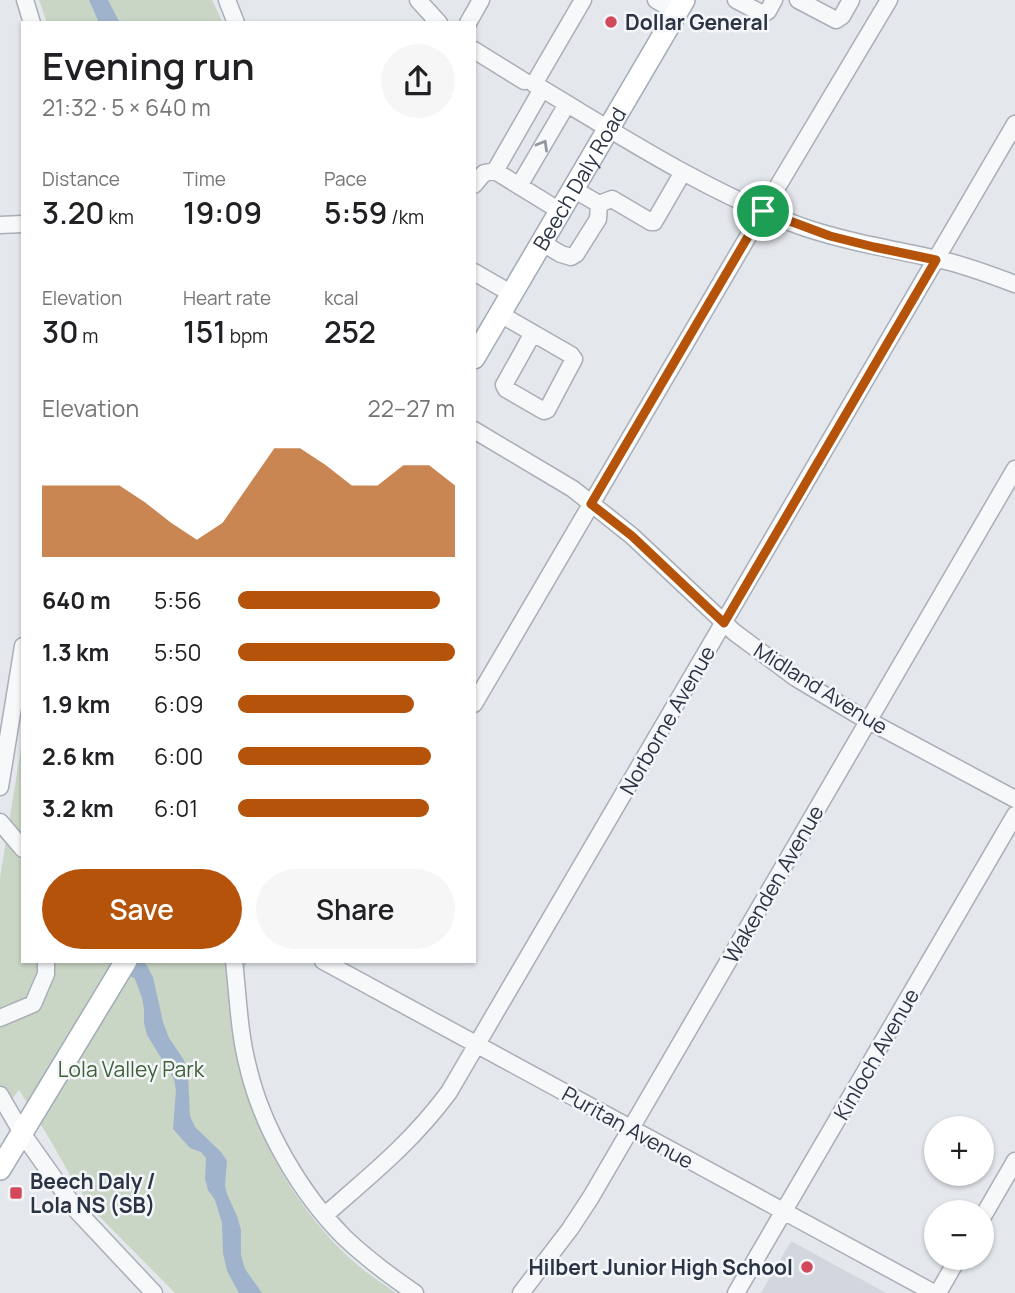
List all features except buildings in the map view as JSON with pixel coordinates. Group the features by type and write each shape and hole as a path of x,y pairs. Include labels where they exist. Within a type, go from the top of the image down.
{"main road":[{"name":"Beech Daly Road","path":"476,355 680,6"},
{"path":"0,1169 125,963"}],"street":[{"path":"25,0 32,21"},
{"path":"227,0 235,21"},
{"path":"418,0 437,21"},
{"path":"469,21 481,0"},
{"path":"495,171 533,85 583,0"},
{"path":"656,0 680,6"},
{"path":"736,0 763,15 774,0"},
{"path":"798,0 836,20 842,16 851,0"},
{"path":"476,701 883,2"},
{"path":"476,51 683,172 763,211 830,236 951,263 1015,284"},
{"path":"519,186 567,104"},
{"name":"Norborne Avenue","path":"325,1215 387,1161 425,1123 449,1091 1015,124"},
{"path":"476,183 484,173 495,171 560,211"},
{"path":"598,204 612,199 654,222 683,172"},
{"path":"573,189 598,204"},
{"path":"542,243 561,254 571,257 576,254 598,219 598,204"},
{"path":"0,225 21,224"},
{"path":"477,278 512,294"},
{"path":"500,314 533,332 571,355 574,359 554,398 544,411 506,389 504,385 533,332"},
{"name":"Midland Avenue","path":"476,431 573,489 632,536 724,623 796,678 1015,799"},
{"name":"Wakenden Avenue","path":"520,1293 570,1229 1015,469"},
{"path":"0,787 21,657"},
{"name":"Kinloch Avenue","path":"736,1293 1015,815"},
{"path":"0,822 21,847"},
{"path":"0,1018 33,1004 46,974 46,963"},
{"path":"234,963 247,1064 279,1147 297,1177 343,1236 382,1270 415,1293"},
{"name":"Puritan Avenue","path":"328,963 936,1293"},
{"path":"0,1095 22,1133 78,1212 154,1293"},
{"path":"992,1200 1015,1161"},
{"path":"936,1293 950,1270"}],"shaded area":[{"name":"Hilbert Junior High School","path":"791,1241 886,1293 761,1293"}],"green space":[{"path":"39,0 212,0 222,21 46,21"},
{"name":"Lola Valley Park","path":"21,748 21,963 247,963 233,995 230,1017 244,1087 266,1142 295,1194 332,1241 358,1265 396,1293 175,1293 95,1212 19,1090 0,1114 0,878"}],"water":[{"path":"89,0 108,0 119,21 98,21"},
{"path":"112,963 145,963 153,977 163,1022 169,1038 184,1060 188,1073 190,1116 195,1127 227,1161 225,1186 241,1230 241,1255 245,1269 262,1293 239,1293 227,1271 223,1253 222,1223 205,1179 206,1158 201,1152 190,1148 173,1129 176,1090 174,1079 147,1035 142,998 135,979"}],"place":[{"name":"Dollar General","path":"611,22"},
{"name":"Beech Daly / Lola NS (SB)","path":"16,1193"},
{"name":"Hilbert Junior High School","path":"807,1267"}],"route":[{"path":"763,211 830,236 936,260 724,623 632,536 591,504 763,211"}]}
